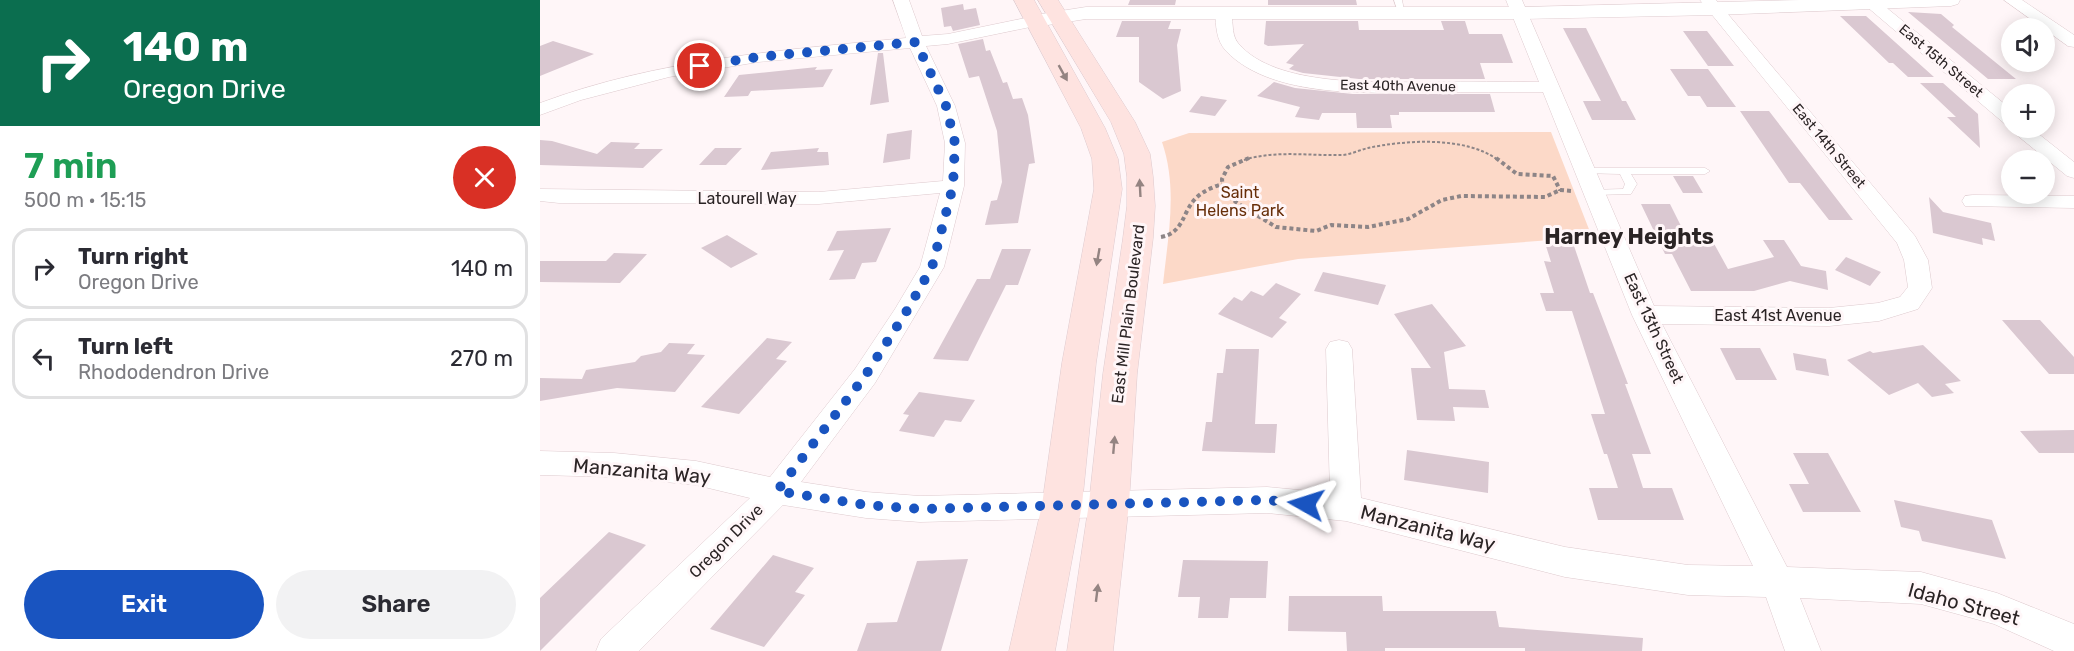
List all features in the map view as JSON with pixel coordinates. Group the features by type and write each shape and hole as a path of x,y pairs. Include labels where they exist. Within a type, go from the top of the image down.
{"main road":[{"name":"East Mill Plain Boulevard","path":"1041,10 1123,122 1137,154 1141,206 1120,374 1109,503 1090,651"},
{"path":"1032,651 1062,505 1079,363 1108,189 1105,159 1041,10"}],"street":[{"name":"Oregon Drive","path":"614,651 777,491 865,376 932,267 953,186 955,143 946,106 916,42 901,0"},
{"path":"540,109 575,96 668,72 758,57 978,35 1041,10 1086,13 1225,6 1400,7 1951,0"},
{"path":"2012,0 2074,42"},
{"name":"East 15th Street","path":"1882,2 2001,110"},
{"name":"East 14th Street","path":"1712,4 1907,241 1916,260 1920,288 1910,303"},
{"name":"East 40th Avenue","path":"1225,6 1224,30 1231,46 1251,63 1311,83 1350,87 1549,87"},
{"name":"East 13th Street","path":"1516,6 1646,315 1777,581 1803,651"},
{"path":"2032,138 2074,172"},
{"name":"Latourell Way","path":"540,195 819,198 953,186"},
{"path":"1973,201 2074,202"},
{"name":"East 41st Avenue","path":"1646,315 1829,317 1879,312 1910,303"},
{"path":"1339,349 1346,508"},
{"name":"Manzanita Way","path":"540,463 614,465 696,473 777,491 866,505 920,509 1267,500 1346,508 1565,562 1688,580 1777,581"},
{"name":"Idaho Street","path":"1777,581 1921,588 1997,609 2060,635 2074,644"}],"lane":[{"path":"1589,182 1627,192 1631,184 1624,171"},
{"path":"1589,182 1624,171 1705,171"}],"path":[{"path":"1560,190 1553,176 1517,174 1490,154 1463,144 1431,142 1369,148 1344,155 1268,155 1246,159 1228,167 1221,179 1223,191 1236,203 1276,227 1298,231 1316,231 1331,225 1368,227 1390,223 1424,212 1442,200 1461,196 1545,197 1589,182"},
{"path":"1138,238 1167,237 1184,222 1192,202 1206,189 1222,184"}],"green space":[{"name":"Saint Helens Park","path":"1551,132 1592,237 1298,259 1163,284 1171,195 1170,177 1162,142 1189,133"}],"building":[{"path":"1130,0 1176,0 1175,5 1128,5"},
{"path":"1268,0 1356,0 1357,5 1268,5"},
{"path":"963,4 964,10 976,8 980,25 953,31 951,26 944,27 941,8"},
{"path":"1908,12 1941,14 1954,25 1952,27 2001,67 2001,72 2007,72 2016,79 1988,79"},
{"path":"1840,16 1866,16 1934,77 1908,77 1893,63 1889,63"},
{"path":"1122,21 1171,21 1168,29 1181,29 1177,45 1181,91 1163,99 1139,82 1139,37 1116,37"},
{"path":"1266,21 1358,21 1359,30 1444,30 1441,21 1465,21 1469,34 1502,34 1513,63 1480,63 1485,79 1359,79 1303,73 1289,69 1294,65 1286,63 1304,44 1268,46 1264,44"},
{"path":"1563,28 1586,28 1622,101 1626,101 1636,120 1592,120 1583,101 1601,101"},
{"path":"1683,31 1707,31 1734,66 1708,66"},
{"path":"983,39 986,51 990,50 1003,83 1007,82 1013,99 1022,98 1028,115 1035,163 1029,164 1018,223 985,225 991,201 997,200 1002,182 997,131 979,76 969,78 958,44"},
{"path":"553,41 594,54 540,76 540,46"},
{"path":"878,53 883,53 889,102 870,105"},
{"path":"817,67 815,70 833,69 823,87 751,91 748,96 724,97 739,75"},
{"path":"1670,69 1708,69 1736,107 1707,107 1700,96 1688,96"},
{"path":"1274,82 1295,88 1353,94 1490,94 1495,112 1399,112 1399,115 1390,115 1392,128 1357,128 1356,113 1322,113 1319,120 1295,117 1300,107 1257,96"},
{"path":"1920,83 1943,83 1978,114 1980,148 1947,117 1956,117"},
{"path":"1201,96 1227,100 1215,116 1189,112"},
{"path":"1740,111 1769,111 1853,220 1829,220 1800,183 1789,183"},
{"path":"912,130 910,159 883,163 887,134"},
{"path":"540,140 552,141 597,154 611,142 640,143 634,149 663,149 643,168 540,165"},
{"path":"715,148 742,148 726,165 699,165"},
{"path":"819,148 817,152 828,152 829,165 761,170 771,152"},
{"path":"1673,176 1693,176 1703,193 1683,193"},
{"path":"1929,197 1943,212 1991,223 1995,241 1982,238 1983,245 1933,233"},
{"path":"1641,204 1670,204 1688,240 1712,240 1728,269 1774,257 1763,240 1784,240 1801,266 1826,271 1828,290 1790,281 1754,291 1691,291 1672,254 1665,254"},
{"path":"891,228 876,262 862,263 855,279 829,280 844,250 827,251 837,231"},
{"path":"727,235 758,254 731,268 701,248"},
{"path":"1545,243 1573,243 1590,293 1593,293 1628,384 1625,384 1651,454 1632,454 1643,488 1672,488 1684,520 1598,520 1589,488 1618,488 1591,414 1605,414 1572,311 1546,311 1540,293 1554,293 1544,261 1551,262"},
{"path":"1002,249 1031,249 1018,285 1006,285 968,361 933,359 977,279 990,279"},
{"path":"614,253 647,254 620,283 540,282 540,261 606,261"},
{"path":"1846,257 1881,272 1870,286 1835,270"},
{"path":"1323,272 1386,285 1378,305 1314,291"},
{"path":"1276,283 1301,294 1279,318 1287,322 1272,338 1218,314 1234,297 1242,301 1251,291 1263,296"},
{"path":"1432,304 1466,346 1444,352 1449,389 1485,390 1489,408 1453,407 1455,421 1417,420 1411,368 1431,368 1394,314"},
{"path":"2002,320 2040,320 2074,357 2074,374 2049,374"},
{"path":"767,338 792,342 776,359 787,361 739,414 701,407"},
{"path":"669,343 695,344 687,354 705,355 675,392 617,388 540,401 540,378 582,379 586,370 635,362 641,356 661,352"},
{"path":"1923,345 1961,381 1945,384 1954,393 1932,397 1918,383 1889,395 1847,360 1870,351 1873,353"},
{"path":"1720,348 1760,348 1777,380 1736,380"},
{"path":"1226,349 1259,349 1255,424 1277,424 1275,453 1202,451 1206,422 1212,422 1217,373 1223,373"},
{"path":"1793,353 1826,359 1829,376 1796,370"},
{"path":"919,392 975,400 961,422 945,420 934,437 899,431 909,415 903,414"},
{"path":"2074,430 2074,453 2039,453 2020,431"},
{"path":"1407,450 1489,462 1488,493 1404,480"},
{"path":"1793,453 1828,453 1861,512 1803,512 1789,484 1809,484"},
{"path":"1894,500 1992,520 2006,559 1922,541 1919,531 1901,527"},
{"path":"609,532 646,545 540,651 540,598"},
{"path":"773,555 814,568 795,592 805,595 764,647 710,629"},
{"path":"968,559 941,651 857,651 867,623 897,622 917,561"},
{"path":"1183,560 1268,561 1266,598 1230,598 1228,618 1198,618 1200,597 1178,597"},
{"path":"1289,596 1382,596 1383,611 1496,611 1499,627 1643,638 1642,651 1385,648 1385,651 1347,651 1346,632 1288,631"}],"district":[{"name":"Harney Heights","path":"1629,236"}],"route":[{"path":"700,66 758,57 916,42 946,106 955,143 953,186 932,267 865,376 777,491 866,505 920,509 1267,500 1306,504"}]}
